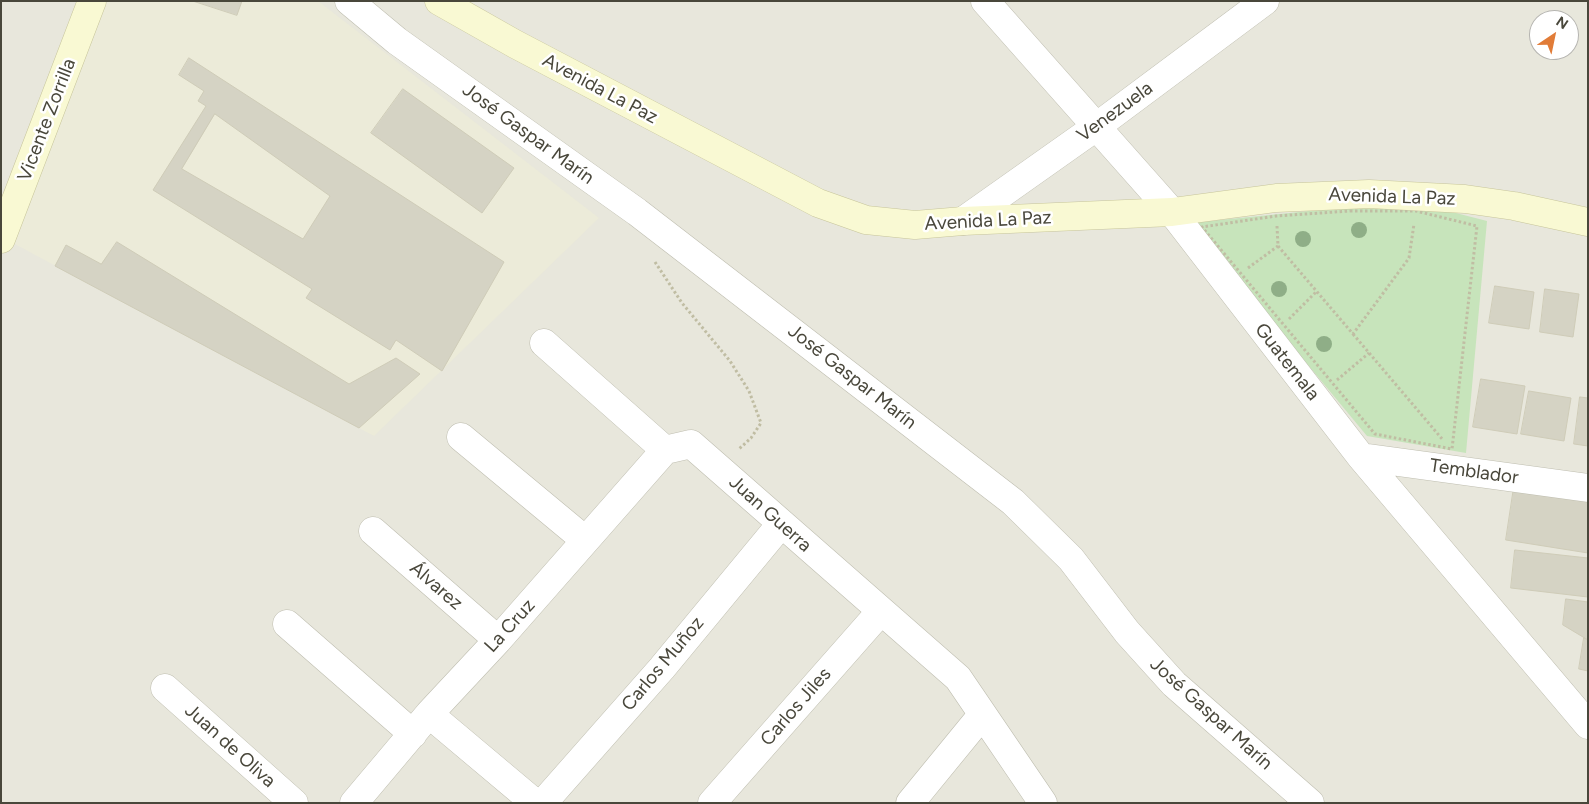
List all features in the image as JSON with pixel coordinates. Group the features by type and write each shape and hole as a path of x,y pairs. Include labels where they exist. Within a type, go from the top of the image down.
{"main road":[{"name":"Vicente Zorrilla","path":"1,239 92,1"},
{"name":"Avenida La Paz","path":"439,1 515,44 818,203 858,218 891,224 939,224 963,220 1172,212 1276,198 1322,194 1397,194 1465,199 1514,206 1588,222"}],"street":[{"name":"José Gaspar Marín","path":"349,1 397,41 637,212 1013,502 1070,559 1127,632 1174,684 1310,803"},
{"name":"Guatemala","path":"985,1 1172,212 1361,457 1587,723"},
{"name":"Venezuela","path":"963,220 1096,127 1266,1"},
{"path":"544,343 665,450"},
{"path":"461,437 585,540"},
{"name":"Juan Guerra","path":"665,450 691,444 958,678 1043,803"},
{"name":"La Cruz","path":"354,803 421,724 498,640 665,450"},
{"name":"Temblador","path":"1361,457 1588,488"},
{"name":"Carlos Muñoz","path":"543,803 662,668 781,524"},
{"name":"Álvarez","path":"373,531 498,640"},
{"name":"Carlos Jiles","path":"712,803 881,611"},
{"path":"288,624 421,724 535,803"},
{"name":"Juan de Oliva","path":"165,688 294,803"},
{"path":"910,803 982,714"}],"path":[{"path":"1353,334 1409,258 1416,211 1350,211 1276,216 1202,227 1376,434 1452,449"},
{"path":"1276,216 1278,246 1452,449"},
{"path":"1452,449 1478,226"},
{"path":"1241,273 1278,246"},
{"path":"649,255 682,303 730,360 750,391 762,423 751,438 732,455 715,465"},
{"path":"1283,324 1317,291"},
{"path":"1333,383 1369,353"}],"shaded area":[{"path":"1,1 1588,1 1588,803 1,803"},
{"path":"103,1 318,1 599,218 374,436 11,242"}],"green space":[{"path":"1379,204 1421,204 1487,221 1466,453 1367,436 1190,223"}],"building":[{"path":"193,1 242,1 237,15"},
{"path":"189,58 504,262 442,371 396,340 390,350 306,298 312,289 153,190 206,106 198,101 204,91 179,75","holes":["215,114 330,196 303,239 182,169"]},
{"path":"403,89 514,168 482,213 371,133"},
{"path":"117,242 349,384 396,358 420,374 359,428 55,266 66,245 101,264"},
{"path":"1495,286 1534,292 1529,329 1489,323"},
{"path":"1545,289 1579,294 1573,337 1540,332"},
{"path":"1481,379 1525,386 1517,434 1473,427"},
{"path":"1529,391 1571,398 1564,441 1521,434"},
{"path":"1580,397 1588,398 1588,446 1574,444"},
{"path":"1514,487 1588,498 1588,553 1506,540"},
{"path":"1515,550 1588,558 1588,597 1511,588"},
{"path":"1566,599 1588,602 1588,640 1563,625"},
{"path":"1584,638 1588,640 1588,671 1579,669"}]}
